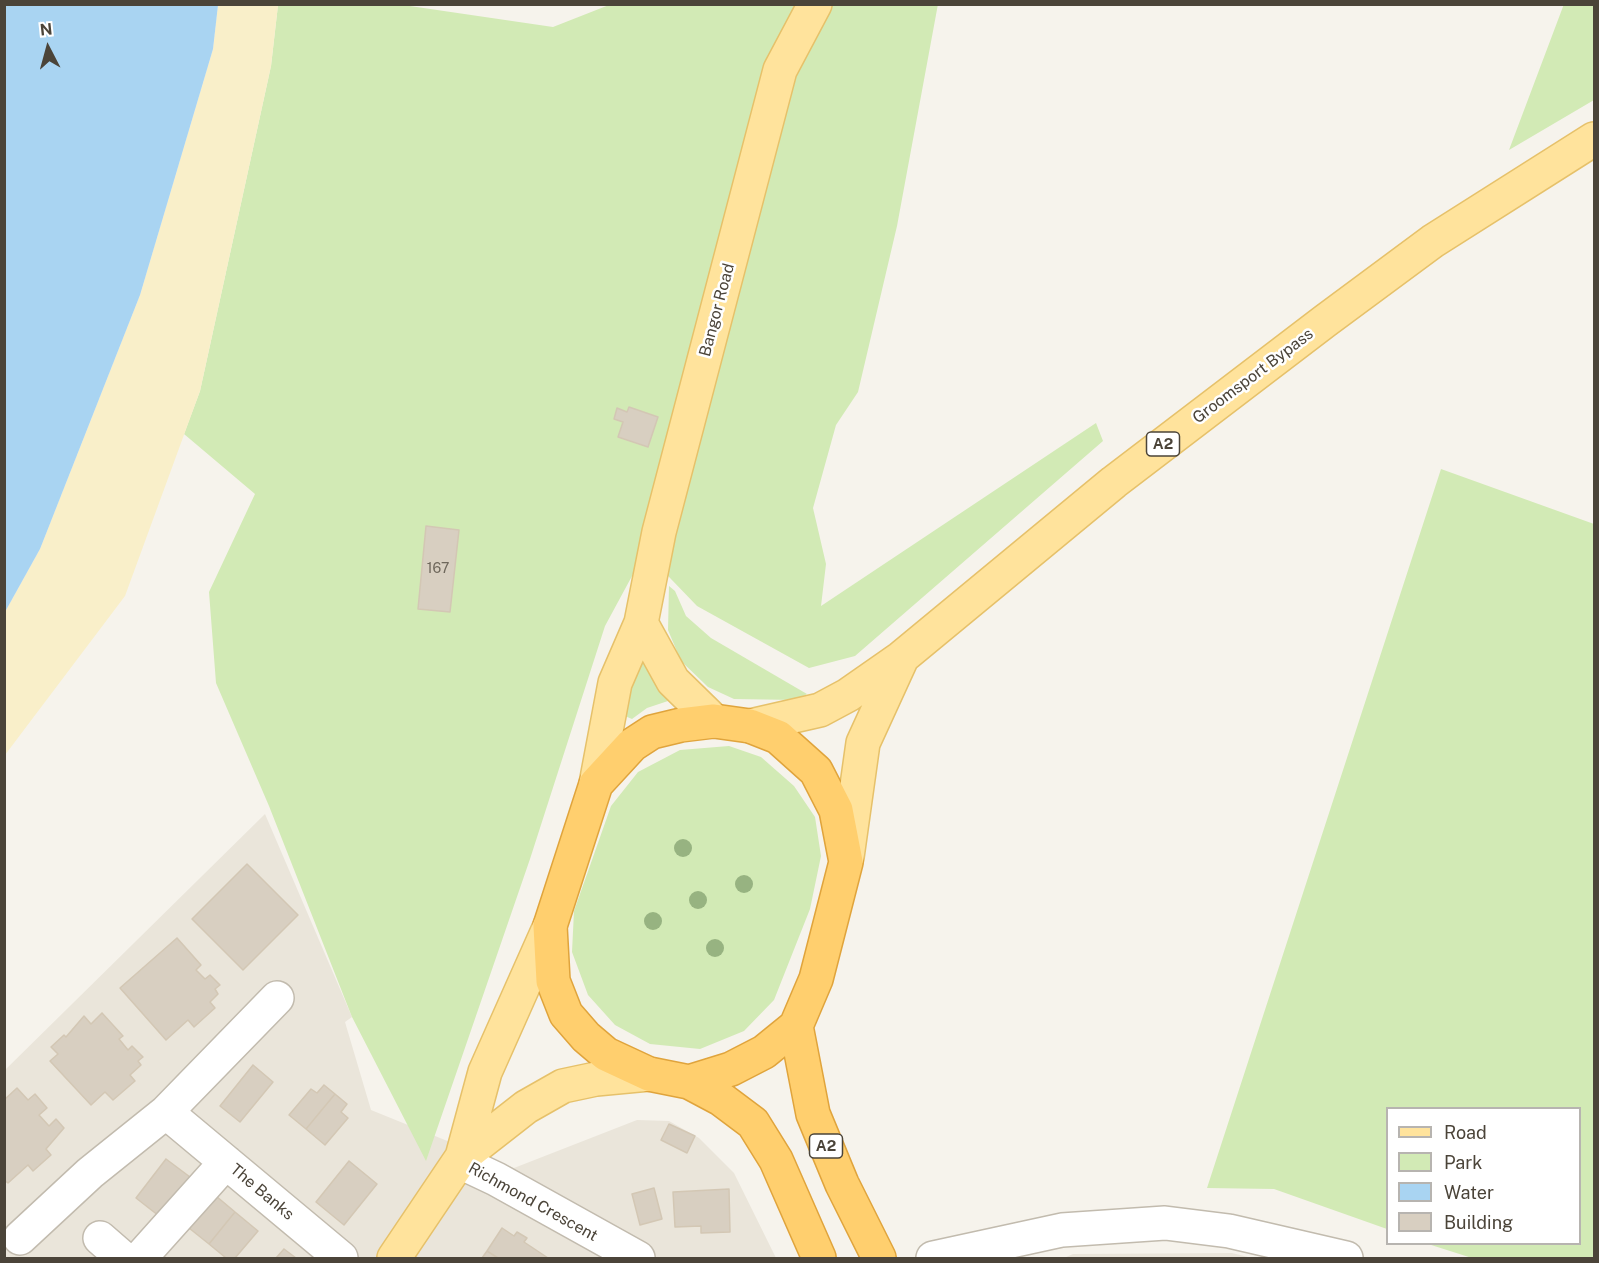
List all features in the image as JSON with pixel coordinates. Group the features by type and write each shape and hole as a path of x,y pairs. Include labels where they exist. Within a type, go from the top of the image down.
{"highway":[{"name":"A2","path":"690,1082 731,1068 764,1052 796,1026 816,979 846,862 836,810 816,771 778,737 750,726 714,721 681,725 652,732 632,744 596,784 550,926 554,981 566,1014 586,1037 606,1054 649,1074 690,1082 721,1099 753,1123 776,1160 819,1258"},
{"name":"A2","path":"796,1026 813,1114 842,1184 879,1258"}],"main road":[{"name":"Bangor Road","path":"596,784 615,683 641,623 659,532 780,70 815,4"},
{"name":"Groomsport Bypass","path":"750,726 820,710 848,695 901,658 1114,482 1334,314 1433,241 1594,139"},
{"path":"641,623 673,681 714,721"},
{"name":"Groomsport Bypass","path":"846,862 863,743 901,658"},
{"path":"461,1159 485,1072 550,926"},
{"path":"393,1258 461,1159 526,1107 563,1086 596,1079 649,1074"}],"street":[{"path":"20,1238 90,1173 174,1119 277,998"},
{"name":"The Banks","path":"174,1119 341,1258"},
{"name":"Richmond Crescent","path":"461,1159 638,1258"},
{"path":"140,1258 226,1162"},
{"path":"933,1258 1062,1230 1165,1223 1229,1231 1346,1258"}],"shaded area":[{"path":"265,814 352,1017 345,1022 371,1110 514,1168 637,1120 669,1121 699,1138 734,1173 776,1258 5,1258 5,1070"},
{"path":"1232,1253 1252,1258 1064,1258 1073,1254"}],"green space":[{"path":"938,4 897,226 858,392 836,425 813,508 826,564 821,606 1096,423 1103,441 855,656 809,668 697,606 645,552 605,626 530,859 426,1161 352,1017 269,806 216,683 209,592 255,494 184,434 200,391 271,66 278,5 403,5 553,27 609,5"},
{"path":"1564,4 1594,5 1594,100 1509,150"},
{"path":"1441,469 1594,524 1594,1258 1472,1258 1431,1245 1581,1245 1581,1107 1386,1107 1386,1229 1274,1189 1207,1188"},
{"path":"669,586 675,591 686,616 711,638 807,694 796,700 734,699 708,687 681,661 668,630"},
{"path":"648,657 674,699 647,708 632,719 620,714 633,660"},
{"path":"729,746 761,757 794,786 815,817 821,856 810,909 774,1000 744,1031 700,1049 650,1044 615,1025 588,995 572,952 574,911 611,806 638,772 680,750"}],"sand":[{"path":"218,5 278,5 271,66 200,391 125,596 5,755 5,612 40,549 140,295 213,49"}],"water":[{"path":"5,4 218,5 213,49 140,295 40,549 5,612"}],"building":[{"path":"629,407 658,417 648,447 618,437 623,422 614,419 617,408 627,412"},
{"path":"426,526 459,530 450,612 418,609"},
{"path":"247,864 298,915 243,970 192,919"},
{"path":"177,938 201,965 196,970 205,979 210,975 220,985 215,989 218,994 210,1002 215,1008 194,1027 188,1020 166,1040 120,988"},
{"path":"102,1013 123,1036 119,1039 128,1050 132,1046 143,1057 138,1061 141,1065 130,1075 135,1081 113,1100 105,1092 91,1105 50,1061 58,1054 51,1047 64,1035 66,1037 84,1016 91,1024"},
{"path":"253,1065 273,1082 240,1122 220,1106"},
{"path":"324,1085 335,1094 306,1129 289,1115 311,1089 317,1093"},
{"path":"17,1088 28,1100 35,1094 47,1108 39,1115 49,1126 56,1119 64,1128 46,1149 51,1155 33,1171 28,1165 8,1183 4,1180 4,1100"},
{"path":"335,1094 347,1104 341,1112 348,1118 325,1145 306,1129"},
{"path":"669,1124 695,1136 687,1153 661,1140"},
{"path":"166,1159 190,1177 159,1216 136,1198"},
{"path":"349,1161 377,1184 344,1225 316,1202"},
{"path":"654,1188 662,1219 640,1225 632,1194"},
{"path":"729,1189 730,1232 701,1233 701,1226 675,1227 673,1192"},
{"path":"216,1196 235,1212 209,1244 189,1228"},
{"path":"235,1212 258,1231 235,1258 226,1258 209,1244"},
{"path":"502,1228 514,1236 517,1232 527,1238 524,1242 548,1258 498,1258 487,1251"},
{"path":"284,1249 296,1258 276,1258"},
{"path":"487,1251 498,1258 482,1258"}]}
